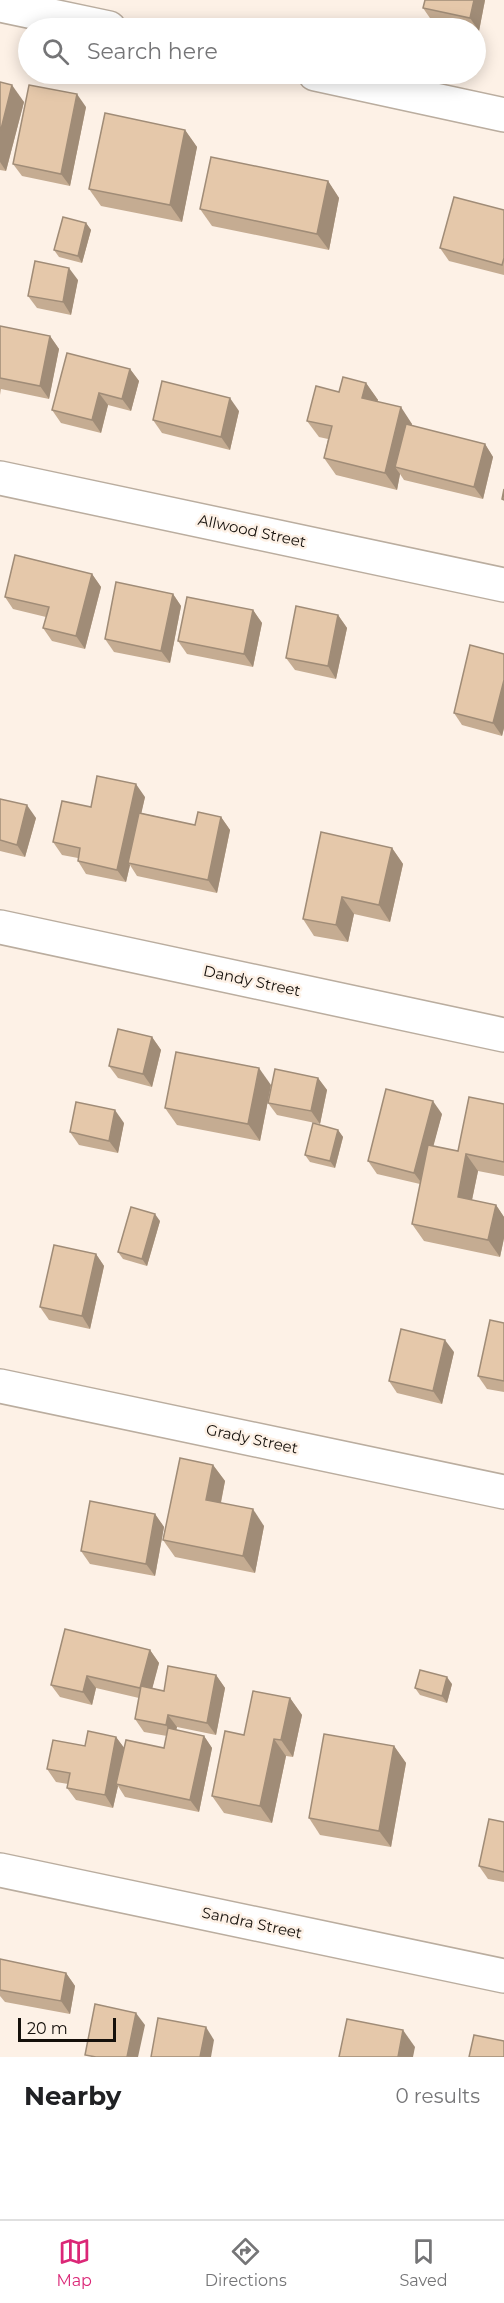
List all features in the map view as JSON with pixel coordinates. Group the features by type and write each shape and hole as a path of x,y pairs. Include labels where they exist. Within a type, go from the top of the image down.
{"street":[{"path":"0,5 62,18"},
{"path":"361,84 504,115"},
{"name":"Allwood Street","path":"0,478 504,585"},
{"name":"Dandy Street","path":"0,927 504,1035"},
{"name":"Grady Street","path":"0,1386 504,1492"},
{"name":"Sandra Street","path":"0,1870 504,1976"}],"building":[{"path":"425,0 474,0 470,18 423,8"},
{"path":"0,82 12,85 0,133"},
{"path":"29,85 77,94 61,174 13,164"},
{"path":"105,113 185,130 170,205 89,189"},
{"path":"211,157 328,181 317,234 200,209"},
{"path":"454,197 504,210 502,265 440,248"},
{"path":"63,217 86,223 78,256 54,250"},
{"path":"35,261 69,268 63,302 28,296"},
{"path":"0,326 50,336 40,386 0,378"},
{"path":"67,353 130,369 122,399 99,393 92,420 52,410"},
{"path":"343,377 366,383 362,398 401,407 385,473 324,458 332,426 307,421 316,386 339,392"},
{"path":"162,381 230,398 221,437 153,420"},
{"path":"406,424 485,444 474,487 395,467"},
{"path":"15,555 92,574 76,636 43,628 49,607 5,597"},
{"path":"116,582 173,594 161,651 105,639"},
{"path":"187,597 253,610 244,654 178,641"},
{"path":"296,606 338,615 328,666 286,658"},
{"path":"470,645 504,654 504,680 493,723 454,713"},
{"path":"97,776 136,784 117,870 78,861 80,848 53,842 62,801 91,807"},
{"path":"0,799 27,805 17,845 0,840"},
{"path":"198,812 221,817 208,880 128,863 139,813 195,825"},
{"path":"321,832 392,848 379,905 342,897 336,925 303,919"},
{"path":"118,1029 152,1037 143,1074 109,1066"},
{"path":"176,1052 259,1068 248,1124 165,1108"},
{"path":"275,1069 318,1078 311,1111 268,1103"},
{"path":"386,1089 433,1101 414,1173 368,1161"},
{"path":"469,1097 504,1104 504,1162 466,1154 458,1197 496,1205 488,1240 412,1224 428,1145 458,1151"},
{"path":"76,1102 115,1110 109,1141 70,1132"},
{"path":"313,1123 338,1130 330,1161 305,1155"},
{"path":"131,1207 155,1214 142,1259 118,1252"},
{"path":"54,1245 96,1254 82,1316 40,1307"},
{"path":"490,1320 504,1323 504,1381 478,1376"},
{"path":"401,1329 445,1340 433,1391 389,1381"},
{"path":"180,1458 213,1465 206,1500 253,1509 243,1556 163,1540"},
{"path":"90,1501 155,1514 146,1564 81,1551"},
{"path":"65,1629 150,1650 140,1688 87,1676 83,1692 51,1685"},
{"path":"168,1666 216,1675 207,1723 168,1715 166,1725 135,1719 141,1686 164,1691"},
{"path":"420,1670 447,1677 442,1696 415,1688"},
{"path":"253,1691 290,1698 281,1740 274,1739 260,1806 212,1796 225,1731 244,1735"},
{"path":"168,1728 204,1736 190,1800 116,1784 126,1740 164,1748"},
{"path":"88,1731 116,1737 105,1795 67,1788 70,1773 47,1769 53,1740 85,1746"},
{"path":"324,1734 394,1746 379,1831 309,1818"},
{"path":"489,1819 504,1822 504,1872 479,1866"},
{"path":"0,1959 66,1973 61,2001 0,1990"},
{"path":"95,2004 136,2013 127,2057 85,2055"},
{"path":"158,2018 206,2027 200,2057 151,2057"},
{"path":"347,2019 403,2030 398,2057 339,2057"},
{"path":"474,2035 504,2041 504,2057 469,2057"}]}
